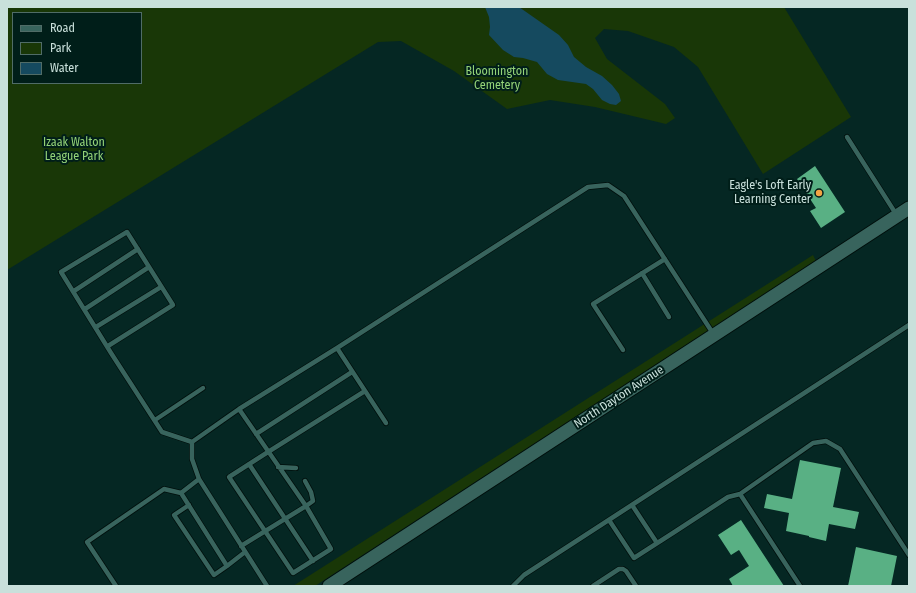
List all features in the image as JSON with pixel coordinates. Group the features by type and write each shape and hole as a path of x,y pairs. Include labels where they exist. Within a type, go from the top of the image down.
{"main road":[{"name":"North Dayton Avenue","path":"329,586 909,208"}],"lane":[{"path":"847,137 896,216"},
{"path":"192,442 239,409 588,187 608,185 624,196 714,335"},
{"path":"108,346 173,305 127,232 62,272 111,353 162,432 192,442"},
{"path":"74,291 138,249"},
{"path":"623,350 594,304 665,259"},
{"path":"85,309 149,267"},
{"path":"642,273 669,316"},
{"path":"96,327 161,287"},
{"path":"513,586 524,575 909,325"},
{"path":"337,348 386,423"},
{"path":"256,434 352,372"},
{"path":"155,420 204,388"},
{"path":"239,409 256,434 268,452 278,467 306,506 331,550 293,573 230,477 249,464 268,452 365,391"},
{"path":"609,520 634,558 728,497 740,494 814,443 826,441 840,449 909,555"},
{"path":"192,442 192,459 199,479 267,586"},
{"path":"249,464 312,561"},
{"path":"278,467 296,468"},
{"path":"116,586 87,542 164,489 181,492 199,479"},
{"path":"241,546 313,501 311,492 305,481"},
{"path":"181,492 227,566"},
{"path":"740,494 800,586"},
{"path":"189,505 174,515 214,575 245,552"},
{"path":"632,505 657,543"},
{"path":"593,586 623,569 636,586"}],"green space":[{"path":"7,7 784,7 851,117 763,174 698,67 674,47 628,31 604,29 595,38 607,59 665,104 675,118 666,124 595,107 550,100 507,109 454,71 401,41 378,42 7,270"},
{"path":"813,255 816,261 315,586 293,586"}],"water":[{"path":"485,7 519,7 559,35 568,45 574,57 586,67 602,76 612,85 619,94 621,101 616,105 610,104 602,100 593,89 586,84 558,80 547,74 537,62 514,57 503,50 489,35 489,17"}],"building":[{"name":"Eagle's Loft Early Learning Center","path":"815,166 845,212 821,228 810,211 816,208 797,179"},
{"path":"800,460 841,468 833,507 859,512 855,529 829,524 826,541 786,531 789,513 764,508 767,494 792,499"},
{"path":"741,520 784,586 733,586 729,579 749,566 739,550 731,555 718,535"},
{"path":"856,547 897,556 891,586 848,586"}],"place":[{"name":"Eagle's Loft Early Learning Center","path":"819,193"}],"park label":[{"name":"Bloomington Cemetery","path":"497,79"},
{"name":"Izaak Walton League Park","path":"74,150"}]}
